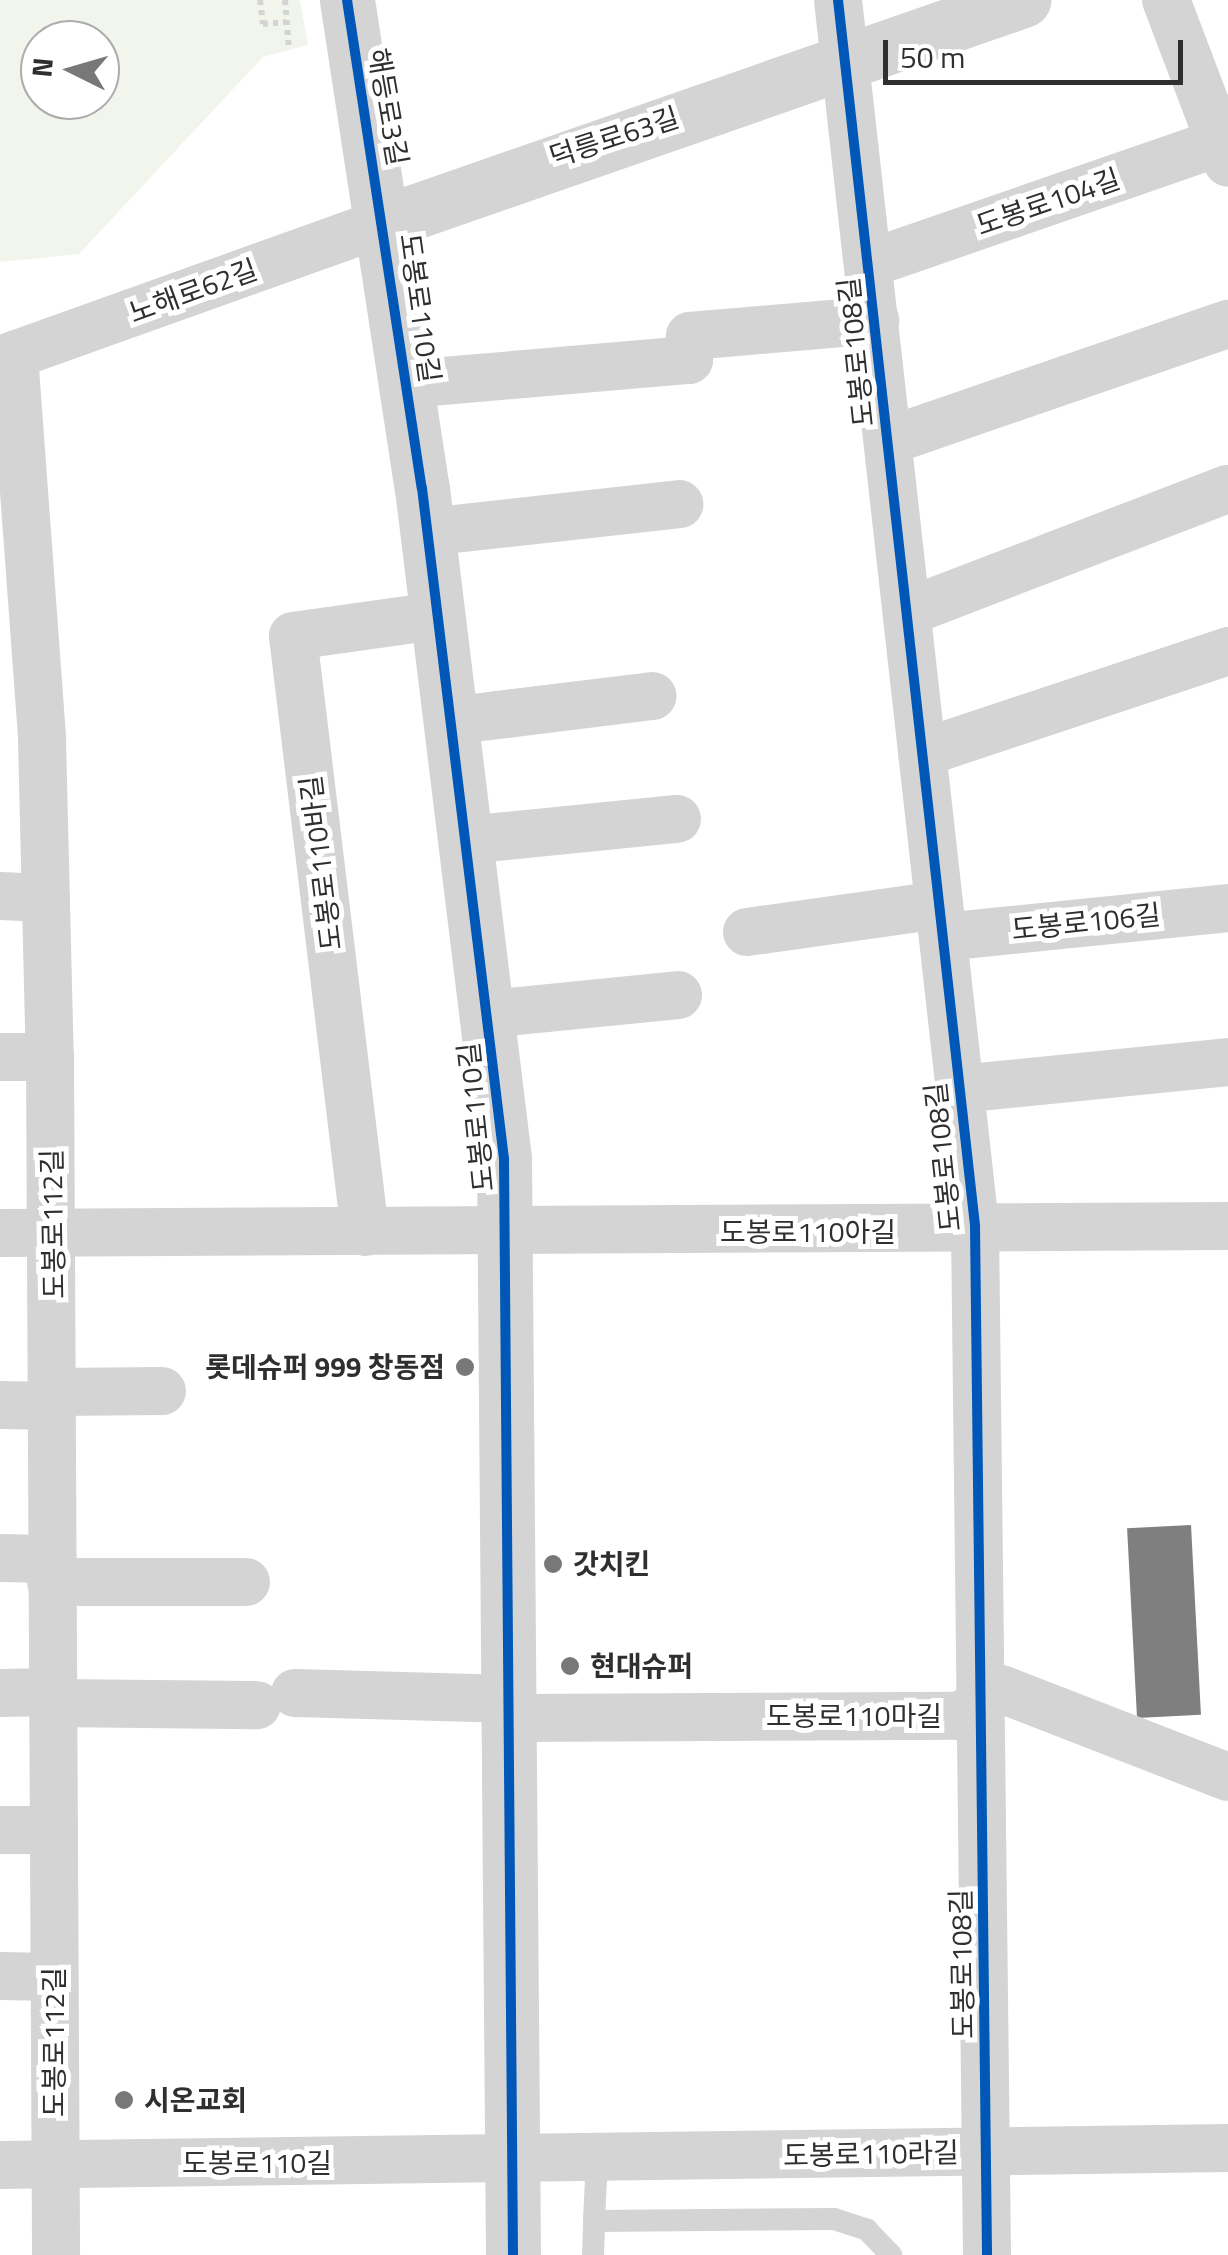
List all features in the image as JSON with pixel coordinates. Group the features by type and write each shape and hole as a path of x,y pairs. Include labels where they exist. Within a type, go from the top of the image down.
{"street":[{"name":"해등로3길","path":"347,0 385,222"},
{"path":"838,0 846,60"},
{"name":"덕릉로63길","path":"385,222 1023,0"},
{"path":"1166,0 1225,148"},
{"name":"도봉로108길","path":"846,60 974,1226 988,2255"},
{"name":"도봉로104길","path":"868,264 1225,148"},
{"name":"노해로62길","path":"7,358 385,222"},
{"name":"도봉로110길","path":"385,222 488,1014 508,1232 514,1708 513,2255"},
{"name":"도봉로110길","path":"408,384 688,360 690,336 875,320"},
{"path":"888,441 1228,324"},
{"name":"도봉로112길","path":"7,358 23,897 50,1057 54,1233 50,1570 56,2255"},
{"path":"908,612 1228,490"},
{"path":"427,532 679,504"},
{"name":"도봉로110바길","path":"365,1232 294,636 436,616"},
{"path":"922,752 1228,652"},
{"path":"450,721 652,696"},
{"path":"466,840 677,819"},
{"name":"도봉로106길","path":"941,921 1228,908"},
{"path":"747,932 941,921"},
{"name":"도봉로110길","path":"488,1014 678,995"},
{"path":"0,1057 50,1057"},
{"path":"959,1088 1228,1062"},
{"name":"도봉로110아길","path":"508,1232 1228,1226"},
{"path":"0,1234 508,1232"},
{"path":"0,1406 162,1391"},
{"path":"0,1558 50,1570 246,1582"},
{"name":"도봉로110마길","path":"53,1697 960,1716 1001,1688 1228,1777"},
{"path":"0,1693 53,1697"},
{"path":"0,1830 53,1830"},
{"path":"0,1976 53,1976"},
{"name":"도봉로110라길","path":"514,2162 1228,2148"},
{"name":"도봉로110길","path":"0,2165 514,2162"}],"lane":[{"path":"593,2255 596,2159"},
{"path":"594,2221 834,2219 867,2230 891,2255"}],"path":[{"path":"260,0 263,24 286,22"},
{"path":"284,0 289,50"}],"shaded area":[{"path":"0,0 300,0 308,45 263,57 79,254 0,262"}],"building":[{"path":"1191,1525 1201,1715 1137,1718 1127,1528"}],"cycle path":[{"path":"347,0 422,488 504,1159 513,2255"},
{"path":"838,0 975,1226 987,2255"}],"place":[{"name":"롯데슈퍼 999 창동점","path":"465,1367"},
{"name":"갓치킨","path":"553,1564"},
{"name":"현대슈퍼","path":"570,1666"},
{"name":"시온교회","path":"124,2100"}]}
